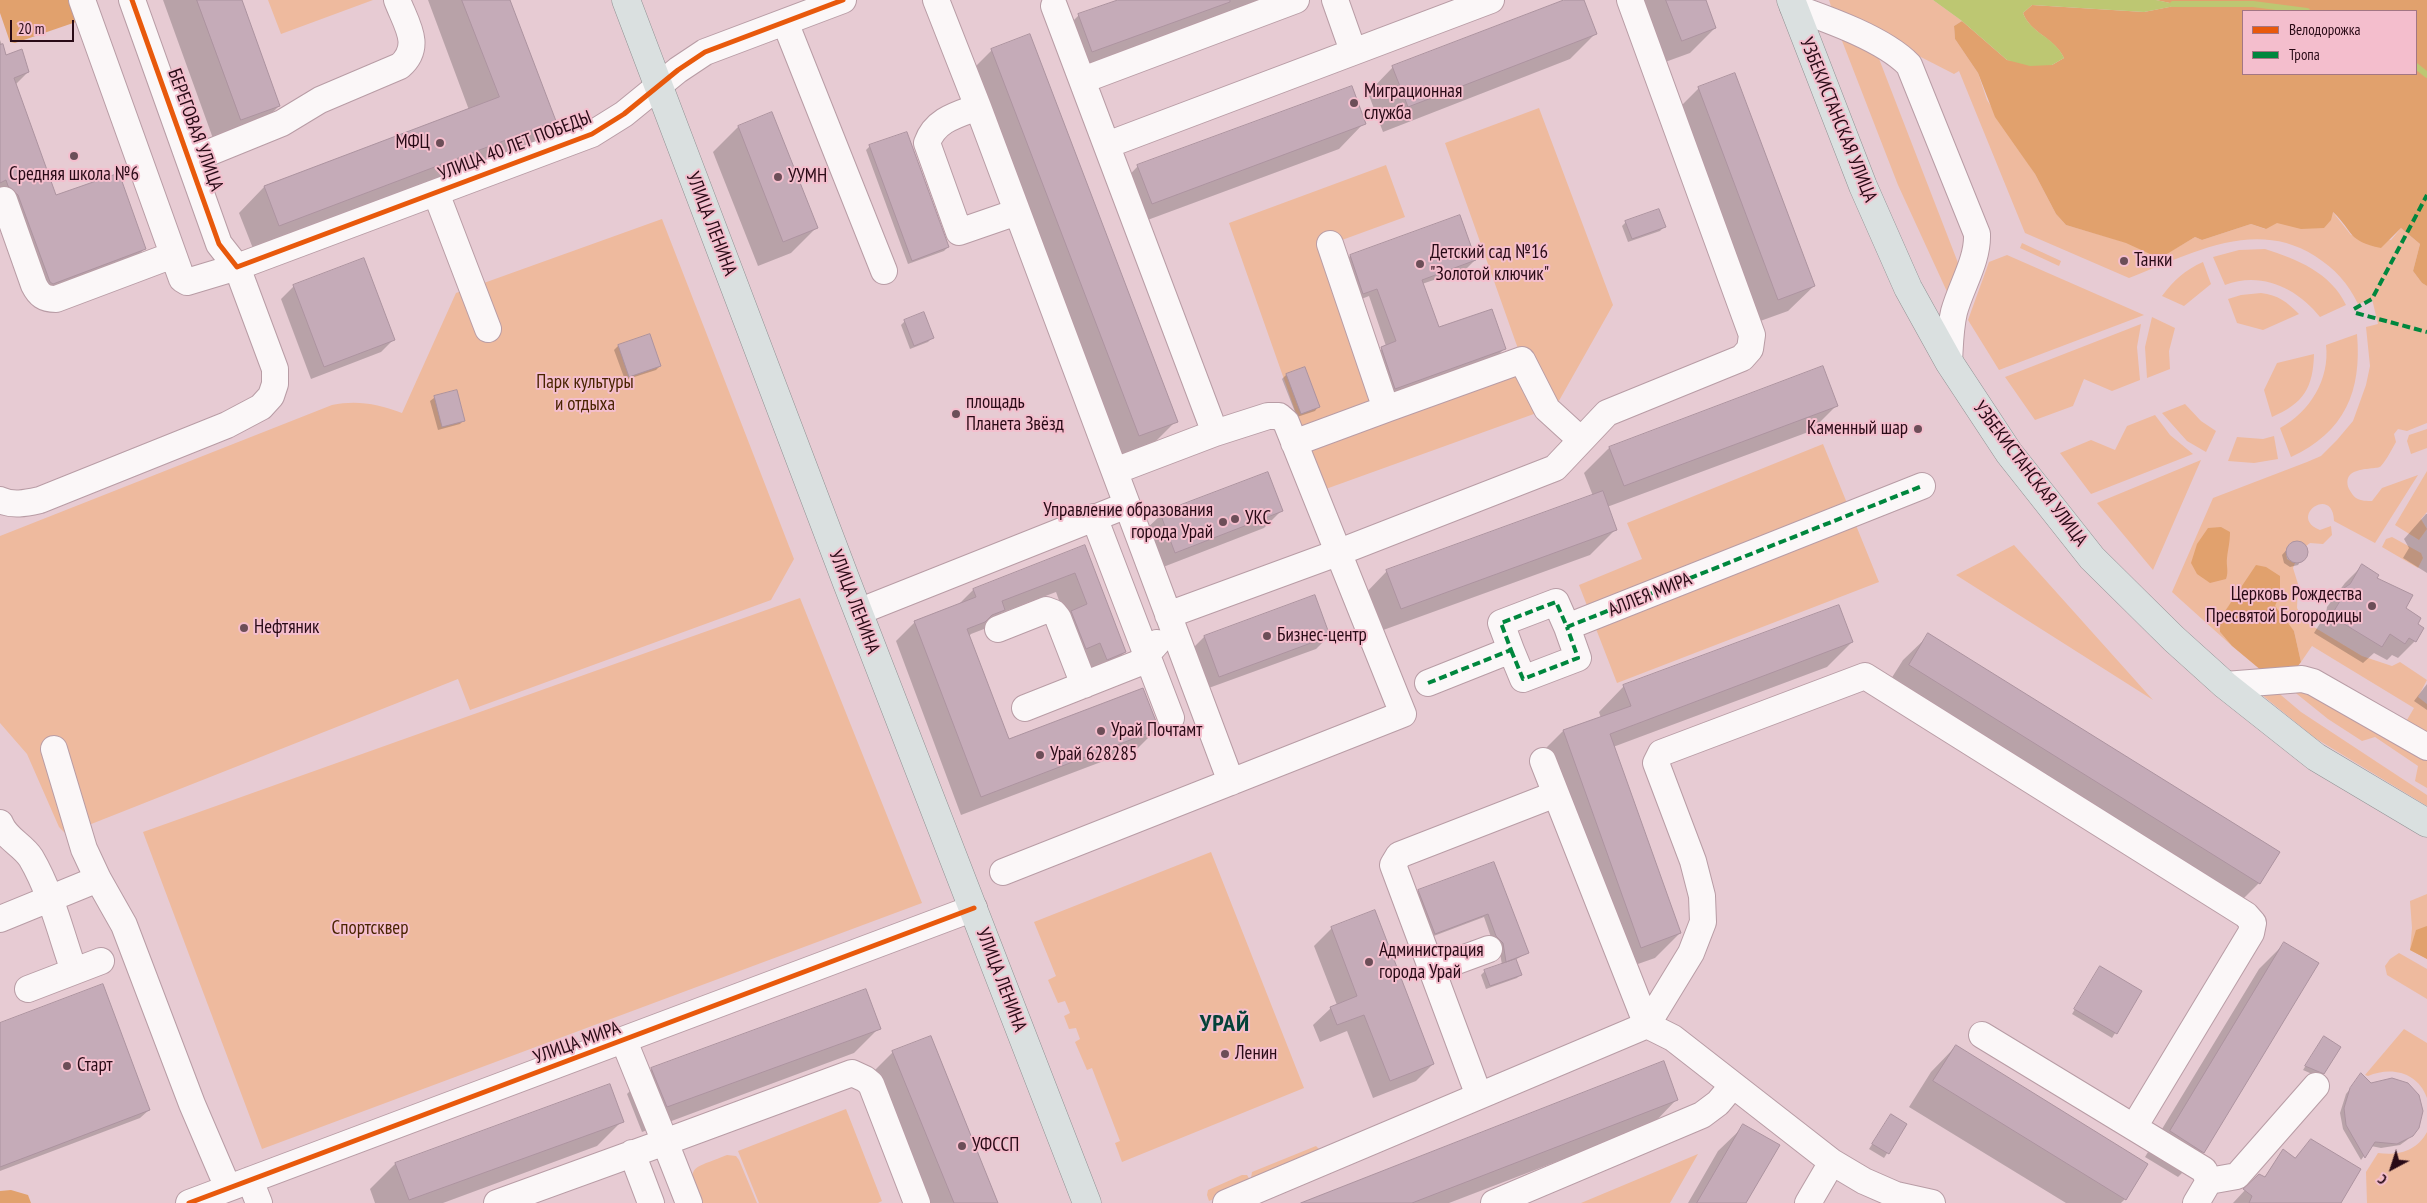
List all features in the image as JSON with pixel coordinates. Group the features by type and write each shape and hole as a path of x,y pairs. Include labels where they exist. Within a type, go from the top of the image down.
{"main road":[{"name":"УЛИЦА ЛЕНИНА","path":"626,0 858,612 1087,1203"},
{"name":"УЗБЕКИСТАНСКАЯ УЛИЦА","path":"1792,3 1863,186 1908,288 1949,362 2009,452 2092,558 2174,639 2226,686 2316,757 2427,823"}],"street":[{"path":"4,200 34,286 39,294 47,299 56,299 173,255 82,0"},
{"name":"БЕРЕГОВАЯ УЛИЦА","path":"0,500 7,503 22,504 40,500 227,426 261,407 271,396 275,384 276,369 237,267 219,244 132,0"},
{"path":"190,160 282,123 320,100 400,66 408,59 412,50 412,41 397,0"},
{"name":"УЛИЦА 40 ЛЕТ ПОБЕДЫ","path":"173,255 184,281 237,267 592,134 624,114 658,86 705,52 844,0"},
{"path":"936,0 978,107 1231,782"},
{"path":"1083,80 1296,0"},
{"path":"1334,0 1353,51"},
{"path":"1107,145 1491,0"},
{"path":"1025,708 1139,663 1147,656 1171,620 1555,468 1607,413 1742,358 1750,349 1752,334 1630,0"},
{"path":"1792,3 1898,54 1909,65 1977,234 1978,247 1954,312 1950,335 1949,362"},
{"path":"1054,6 1216,433"},
{"path":"786,22 884,271"},
{"path":"978,107 938,124 930,133 927,143 962,239 1017,212"},
{"path":"436,193 488,329"},
{"path":"1330,244 1386,409"},
{"path":"1294,442 1522,360 1547,409 1581,440"},
{"path":"1003,872 1403,714 1286,422 1279,416 1268,416 1216,433 1114,471"},
{"name":"АЛЛЕЯ МИРА","path":"1567,628 1922,486"},
{"path":"858,612 1127,505"},
{"path":"1094,518 1171,718"},
{"path":"1556,602 1567,628 1578,658 1523,679 1501,623 1556,602"},
{"path":"998,629 1046,610 1054,612 1084,685"},
{"path":"1428,683 1511,650"},
{"path":"1238,1201 1647,1025 1691,953 1703,922 1702,896 1693,861 1656,763 1661,753 1865,676 2246,915 2253,923 2251,933 2134,1127"},
{"path":"2226,686 2302,679 2313,682 2427,747"},
{"path":"54,749 76,830 98,879 124,925 192,1104 246,1190"},
{"path":"1543,761 1647,1025 1673,1038 1832,1162 1864,1181 1896,1195 1932,1203"},
{"path":"1479,1096 1392,865 1399,855 1556,794"},
{"path":"0,823 7,836 30,857 48,898 74,971"},
{"path":"0,919 98,879"},
{"name":"УЛИЦА МИРА","path":"189,1203 246,1190 624,1041 974,908"},
{"path":"1432,970 1489,949"},
{"path":"28,989 101,961"},
{"path":"1982,1035 2204,1170 2209,1181"},
{"path":"624,1041 689,1203"},
{"path":"497,1203 852,1073 865,1078 871,1084 917,1203"},
{"path":"1494,1203 1702,1115 1718,1103 1732,1085"},
{"path":"2196,1203 2209,1181 2236,1176 2316,1086"},
{"path":"632,1153 651,1203"},
{"path":"1808,1203 1832,1162"}],"green space":[{"path":"268,0 373,0 281,34"},
{"path":"1829,0 1933,0 1962,21 1954,26 1955,39 1978,73 1987,100 2035,174 2056,214 2066,225 2166,254 2195,237 2202,240 2251,224 2265,229 2277,222 2332,211 2351,235 2391,240 2401,228 2420,244 2413,271 2422,283 2427,286 2427,423 2407,431 2398,429 2394,434 2396,442 2381,466 2354,472 2348,481 2349,489 2358,499 2372,501 2382,488 2418,475 2375,543 2334,521 2332,510 2327,505 2320,504 2314,507 2308,518 2311,524 2320,530 2331,526 2332,535 2323,544 2310,543 2306,546 2299,541 2290,543 2286,550 2287,559 2295,563 2293,568 2298,584 2297,608 2304,621 2362,656 2392,666 2400,662 2427,680 2418,697 2427,704 2427,739 2404,725 2414,708 2312,646 2301,662 2294,631 2242,587 2219,620 2220,632 2232,646 2172,592 2213,498 2321,456 2353,421 2366,385 2370,366 2366,327 2378,324 2372,299 2358,304 2350,289 2335,271 2322,261 2292,245 2269,240 2245,240 2222,244 2175,259 2129,278 2025,233 1959,71 1954,74 1833,12"},
{"path":"1839,33 1876,51 1960,268 1949,296 1898,185"},
{"name":"Детский сад №16 \"Золотой ключик\"","path":"1539,108 1613,305 1556,406 1323,490 1229,223 1386,165 1405,217 1331,244 1386,408 1522,360 1445,143"},
{"name":"Парк культуры и отдыха","path":"662,219 794,559 771,600 470,710 458,679 66,834 59,827 27,754 0,723 0,536 332,405 367,404 402,413 456,293"},
{"path":"2022,243 2061,261 2059,266 2020,248"},
{"path":"2265,249 2289,257 2312,269 2332,284 2346,305 2320,317 2301,298 2277,285 2265,281 2252,280 2238,281 2225,285 2213,257 2239,250"},
{"path":"2007,255 2144,315 1999,370 1968,320 1989,262"},
{"path":"2203,262 2211,284 2184,306 2162,296 2180,276"},
{"path":"2261,293 2272,295 2282,300 2299,314 2263,330 2237,323 2228,299 2241,295"},
{"path":"2152,317 2175,328 2169,351 2170,369 2147,378 2145,347"},
{"path":"2141,324 2137,347 2140,380 2112,391 2084,379 2073,406 2035,420 2005,377"},
{"path":"2357,334 2358,355 2356,374 2353,391 2346,408 2325,435 2310,447 2291,457 2280,428 2300,413 2316,393 2325,370 2326,345"},
{"path":"2314,354 2312,376 2305,393 2292,406 2272,417 2264,390 2277,363"},
{"path":"2185,404 2201,421 2216,431 2206,452 2187,441 2162,413"},
{"path":"2155,415 2170,435 2193,454 2091,494 2060,453 2091,440 2115,450 2127,426"},
{"path":"2427,429 2427,448 2411,454 2407,441 2409,435"},
{"path":"2274,436 2278,459 2254,463 2228,461 2237,437 2263,439"},
{"path":"1823,444 1879,582 1617,683 1579,585 1642,559 1627,523"},
{"path":"2201,460 2153,570 2097,503"},
{"path":"2427,471 2427,512 2421,519 2427,529 2419,540 2395,525"},
{"path":"2392,537 2421,553 2423,558 2418,568 2382,547 2386,539"},
{"path":"2014,545 2153,700 1956,575"},
{"name":"Спортсквер","path":"800,598 922,903 262,1149 143,832"},
{"path":"2299,685 2427,760 2427,788 2415,781 2418,766 2375,737 2362,741 2328,719 2287,686"},
{"path":"2256,690 2275,690 2301,712 2427,795 2427,806 2315,738"},
{"path":"1211,852 1304,1088 1122,1162 1115,1143 1120,1141 1092,1068 1087,1070 1075,1042 1080,1039 1076,1028 1069,1029 1064,1016 1070,1013 1065,1001 1058,1003 1048,980 1056,976 1034,922"},
{"path":"2427,894 2427,959 2410,950 2412,928 2410,901"},
{"path":"2399,953 2427,969 2427,999 2387,975 2385,966 2390,959"},
{"path":"2404,1029 2427,1043 2427,1098 2417,1082 2403,1074 2386,1072 2365,1075"},
{"path":"846,1109 882,1201 878,1203 759,1203 738,1151"},
{"path":"2427,1132 2427,1203 2367,1203 2366,1172 2378,1153 2393,1154 2406,1151 2418,1144"},
{"path":"1316,1146 1323,1153 1256,1183 1251,1178 1252,1172"},
{"path":"1698,1154 1670,1203 1581,1203"},
{"path":"727,1155 736,1156 739,1160 757,1203 701,1203 693,1181 694,1170 699,1166"},
{"path":"1242,1175 1247,1175 1250,1180 1248,1186 1209,1201 1208,1190"}],"shaded area":[{"path":"0,0 68,0 76,22 15,43 10,42 0,13"},
{"path":"1933,0 2156,0 2180,5 2144,12 2032,5 2023,13 2027,20 2031,26 2060,51 2064,58 2052,65 2030,66 2007,60 1962,21"},
{"path":"2156,0 2427,0 2427,286 2422,283 2413,271 2420,244 2401,228 2381,248 2356,239 2333,212 2331,220 2324,228 2301,229 2277,223 2266,229 2251,224 2202,240 2195,237 2167,254 2150,254 2126,243 2066,225 2056,214 2035,174 1995,117 1978,73 1955,39 1954,26 1962,21 2007,60 2052,65 2064,58 2055,45 2026,20 2023,13 2032,5 2144,12 2179,5"},
{"path":"2221,527 2230,532 2227,576 2226,579 2210,583 2197,574 2191,563 2197,544 2208,528"},
{"path":"2256,565 2266,567 2280,576 2280,594 2275,606 2294,631 2301,662 2291,675 2262,671 2232,646 2220,632 2219,620"},
{"path":"2427,926 2427,959 2410,950 2416,930"},
{"path":"11,1190 28,1195 31,1203 0,1203 0,1191"}],"building":[{"path":"197,0 242,0 280,106 241,120"},
{"path":"462,0 510,0 556,121 279,226 264,186 499,97"},
{"path":"1118,0 1230,0 1230,2 1092,52 1078,14"},
{"path":"1564,0 1584,0 1597,34 1408,107 1392,66"},
{"path":"1666,0 1706,0 1716,28 1682,41"},
{"path":"1030,34 1178,422 1139,436 991,49"},
{"path":"3,44 6,55 22,49 29,72 14,78 56,195 119,173 146,249 53,284 50,282 18,195 8,186 6,180 0,183 0,45"},
{"path":"1735,73 1815,286 1778,300 1698,87"},
{"path":"1352,86 1366,124 1152,204 1137,165"},
{"name":"УУМН","path":"772,112 818,228 783,242 738,126"},
{"path":"907,132 949,247 912,261 869,145"},
{"path":"1659,209 1666,227 1632,239 1625,221"},
{"path":"1460,215 1476,260 1422,280 1439,327 1492,309 1506,349 1395,389 1381,347 1396,341 1377,289 1363,294 1350,255"},
{"path":"364,258 395,340 324,367 293,285"},
{"path":"924,312 934,338 914,346 904,320"},
{"path":"650,334 661,366 629,377 618,345"},
{"path":"1823,366 1838,406 1624,486 1609,447"},
{"path":"1305,367 1320,407 1301,414 1286,374"},
{"path":"457,390 465,421 442,427 434,396"},
{"path":"1268,472 1283,511 1175,553 1160,513"},
{"path":"1603,491 1617,530 1401,609 1386,570"},
{"path":"2297,541 2307,548 2308,552 2301,562 2297,563 2287,556 2286,552 2293,542"},
{"path":"1085,545 1126,652 1107,660 1100,643 1086,649 1071,611 1087,604 1075,573 1002,601 1005,610 992,615 985,622 967,629 1009,739 1143,688 1159,729 981,797 914,621 976,597 973,589"},
{"name":"Церковь Рождества Пресвятой Богородицы","path":"2362,564 2379,575 2377,578 2413,595 2406,608 2421,618 2418,624 2424,628 2416,642 2409,638 2405,644 2390,634 2382,647 2331,616 2343,596 2344,588 2350,584"},
{"name":"Бизнес-центр","path":"1315,595 1330,636 1219,677 1204,636"},
{"path":"1839,605 1853,642 1610,734 1681,933 1641,948 1563,730 1631,706 1623,685"},
{"path":"1928,633 2280,852 2260,884 1909,665"},
{"path":"1494,862 1529,953 1506,962 1503,943 1496,936 1488,914 1435,934 1418,890"},
{"name":"Администрация города Урай","path":"1375,910 1434,1064 1390,1081 1364,1015 1337,1025 1330,1007 1357,996 1331,927"},
{"path":"2284,942 2319,963 2204,1153 2170,1131"},
{"path":"1516,959 1522,975 1490,986 1484,970"},
{"path":"2100,966 2142,991 2117,1034 2074,1009"},
{"name":"Старт","path":"103,984 150,1110 0,1167 0,1023"},
{"path":"866,989 881,1029 667,1107 651,1068"},
{"path":"931,1036 998,1203 954,1203 892,1051"},
{"path":"2324,1036 2341,1047 2324,1074 2305,1066"},
{"path":"1956,1045 2148,1164 2126,1200 1933,1081"},
{"path":"1664,1061 1678,1100 1412,1203 1301,1203"},
{"path":"2361,1073 2371,1083 2392,1078 2408,1083 2419,1095 2423,1111 2419,1128 2413,1136 2397,1144 2375,1142 2365,1158 2346,1125 2344,1108 2350,1088"},
{"path":"610,1084 624,1122 409,1200 395,1163"},
{"path":"1891,1114 1907,1124 1889,1154 1872,1144"},
{"path":"1743,1124 1780,1145 1746,1203 1697,1203"},
{"path":"2311,1139 2361,1169 2341,1203 2249,1203 2252,1196 2243,1189 2259,1174 2265,1177 2283,1149 2295,1158"}],"waterway":[{"path":"2173,4 2253,4 2299,10"},
{"path":"2417,67 2427,75"}],"marked path":[{"path":"2354,309 2372,299 2427,195"},
{"path":"2356,313 2427,332"},
{"path":"1428,683 1511,650 1501,623 1556,602 1567,627 1922,486"},
{"path":"1511,650 1523,679 1578,658 1567,627"}],"cycle path":[{"path":"132,0 219,244 237,267 592,134 624,114 678,70 705,52 843,0"},
{"path":"189,1203 974,908"}],"place":[{"name":"Миграционная служба","path":"1354,103"},
{"name":"МФЦ","path":"440,143"},
{"name":"Средняя школа №6","path":"74,156"},
{"name":"УУМН","path":"778,177"},
{"name":"Танки","path":"2124,261"},
{"name":"Детский сад №16 \"Золотой ключик\"","path":"1420,264"},
{"name":"площадь Планета Звёзд","path":"956,414"},
{"name":"Каменный шар","path":"1918,429"},
{"name":"УКС","path":"1235,519"},
{"name":"Управление образования города Урай","path":"1223,522"},
{"name":"Церковь Рождества Пресвятой Богородицы","path":"2372,606"},
{"name":"Нефтяник","path":"244,628"},
{"name":"Бизнес-центр","path":"1267,636"},
{"name":"Урай Почтамт","path":"1101,731"},
{"name":"Урай 628285","path":"1040,755"},
{"name":"Администрация города Урай","path":"1369,962"},
{"name":"Ленин","path":"1225,1054"},
{"name":"Старт","path":"67,1066"},
{"name":"УФССП","path":"962,1146"}],"district":[{"name":"УРАЙ","path":"1225,1024"}]}
